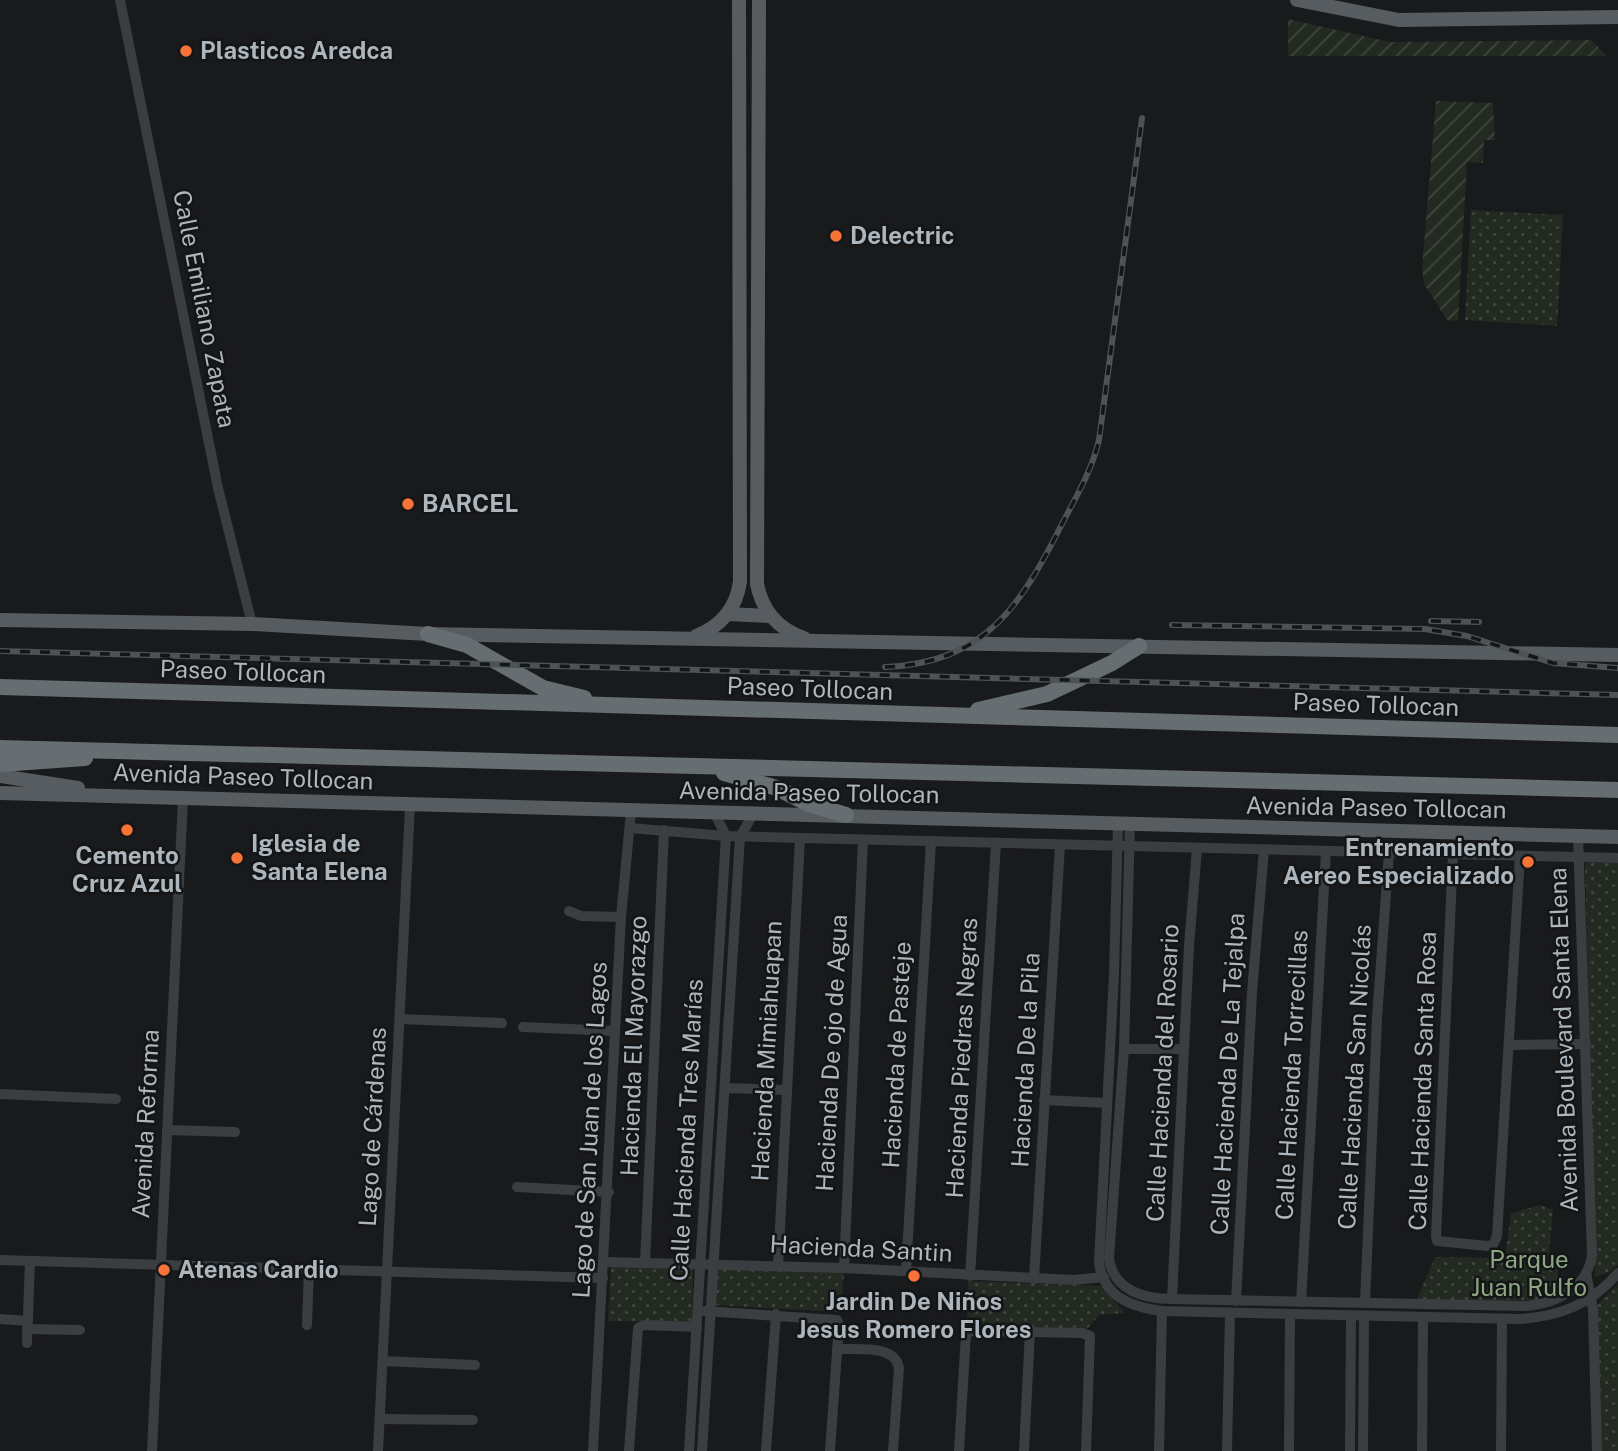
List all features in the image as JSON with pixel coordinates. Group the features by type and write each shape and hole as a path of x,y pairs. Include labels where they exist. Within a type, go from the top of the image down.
{"highway":[{"path":"428,634 467,645 543,688 592,699 605,706"},
{"path":"953,716 1047,694 1101,669 1139,646"},
{"name":"Paseo Tollocan","path":"0,687 1618,734"},
{"path":"0,748 1618,790"},
{"path":"0,764 81,759 104,751"},
{"path":"694,766 759,782 846,816"}],"main road":[{"path":"684,639 710,631 727,614 735,602 740,581 739,0"},
{"path":"759,0 756,491 758,584 760,598 770,616 797,636 808,640"},
{"path":"1297,0 1374,18 1399,20 1618,17"},
{"path":"727,614 770,616"},
{"path":"0,620 251,624 428,634 1618,655"},
{"path":"0,776 113,795"},
{"name":"Avenida Paseo Tollocan","path":"0,793 752,816 846,816 1618,837"}],"street":[{"name":"Calle Emiliano Zapata","path":"120,0 218,488 251,624"},
{"path":"741,242 759,244"},
{"path":"741,409 757,410"},
{"path":"741,491 756,491"},
{"name":"Avenida Reforma","path":"152,1451 183,799"},
{"name":"Lago de Cárdenas","path":"379,1451 410,806"},
{"name":"Lago de San Juan de los Lagos","path":"593,1451 609,1192 621,918 631,811"},
{"name":"Calle Hacienda Tres Marías","path":"690,1451 726,836 715,814"},
{"name":"Calle Hacienda Tres Marías","path":"702,1451 740,837 752,816"},
{"path":"1124,824 1120,974 1103,1155 1100,1278 1130,1304 1162,1311 1230,1313 1301,1302 1527,1306 1552,1302 1565,1296 1587,1273"},
{"path":"630,828 740,837 1618,858"},
{"name":"Hacienda El Mayorazgo","path":"645,1263 664,830"},
{"name":"Avenida Boulevard Santa Elena","path":"1578,836 1592,1255 1587,1273 1592,1297 1597,1451"},
{"path":"1597,858 1598,836"},
{"name":"Hacienda Mimiahuapan","path":"778,1266 800,838"},
{"name":"Hacienda De ojo de Agua","path":"844,1268 863,840"},
{"name":"Hacienda de Pasteje","path":"905,1272 931,842"},
{"name":"Hacienda Piedras Negras","path":"970,1276 996,843"},
{"name":"Hacienda De la Pila","path":"1034,1279 1060,845"},
{"name":"Calle Hacienda del Rosario","path":"1172,1299 1197,848"},
{"name":"Calle Hacienda De La Tejalpa","path":"1236,1301 1252,992 1264,850"},
{"name":"Calle Hacienda Torrecillas","path":"1301,1302 1326,851"},
{"name":"Calle Hacienda San Nicolás","path":"1365,1303 1377,1018 1389,853"},
{"name":"Calle Hacienda Santa Rosa","path":"1453,854 1436,1236 1440,1242 1487,1247 1495,1242 1520,856"},
{"path":"569,911 580,916 621,918"},
{"path":"1120,974 1124,1049 1110,1259 1113,1272 1137,1294 1149,1298 1236,1301 1290,1314 1502,1319 1555,1314 1592,1297 1618,1273"},
{"path":"717,993 730,994"},
{"path":"400,1019 502,1023"},
{"path":"523,1027 615,1031"},
{"path":"1509,1045 1586,1044"},
{"path":"1124,1049 1184,1049"},
{"path":"724,1088 785,1090"},
{"path":"0,1094 116,1099"},
{"path":"1044,1100 1107,1103"},
{"path":"167,1130 235,1132"},
{"path":"707,1152 721,1153"},
{"path":"1103,1155 1116,1154"},
{"path":"517,1188 609,1192"},
{"path":"0,1260 603,1278"},
{"path":"27,1343 30,1261"},
{"name":"Hacienda Santin","path":"605,1262 844,1268 1034,1279 1100,1278 1113,1272"},
{"path":"307,1325 309,1268"},
{"path":"1455,1304 1455,1318"},
{"path":"698,1311 828,1317 838,1322 830,1451"},
{"path":"1159,1451 1162,1311"},
{"path":"1227,1451 1230,1313"},
{"path":"766,1451 776,1314"},
{"path":"1289,1451 1290,1314"},
{"path":"1351,1316 1350,1447 1363,1446 1364,1317"},
{"path":"1422,1451 1423,1317"},
{"path":"0,1319 27,1325 80,1330"},
{"path":"1501,1451 1502,1319"},
{"path":"629,1451 636,1332 644,1325 697,1327"},
{"path":"959,1451 965,1338 971,1331 1082,1333 1091,1338 1086,1451"},
{"path":"1024,1451 1030,1331"},
{"path":"837,1349 888,1352 896,1358 899,1367 894,1451"},
{"path":"383,1361 475,1365"},
{"path":"380,1419 473,1420"}],"green space":[{"path":"1288,19 1390,42 1591,40 1607,56 1288,56"},
{"path":"1436,101 1493,103 1495,140 1484,140 1483,163 1467,162 1458,321 1447,320 1424,284 1422,268"},
{"path":"1471,210 1563,215 1557,326 1465,320"},
{"path":"1585,863 1618,863 1618,1265 1595,1277"},
{"name":"Parque Juan Rulfo","path":"1540,1205 1553,1210 1549,1254 1558,1267 1557,1293 1538,1300 1416,1301 1435,1257 1505,1258 1511,1213"},
{"path":"611,1266 693,1267 692,1322 608,1321"},
{"path":"716,1266 844,1272 841,1312 713,1305"},
{"path":"968,1281 1101,1286 1125,1313 1099,1315 1087,1329 967,1325"},
{"path":"1618,1284 1618,1451 1602,1451 1595,1307"}],"railway":[{"path":"885,667 920,663 950,654 975,641 996,624 1015,604 1031,580 1083,483 1099,440 1142,118"},
{"path":"1431,621 1479,622"},
{"path":"1172,625 1425,629 1467,636 1553,663 1618,668"},
{"path":"0,651 1618,695"}],"place":[{"name":"Plasticos Aredca","path":"186,51"},
{"name":"Delectric","path":"836,236"},
{"name":"BARCEL","path":"408,504"},
{"name":"Cemento Cruz Azul","path":"127,830"},
{"name":"Iglesia de Santa Elena","path":"237,858"},
{"name":"Entrenamiento Aereo Especializado","path":"1528,862"},
{"name":"Atenas Cardio","path":"164,1270"},
{"name":"Jardin De Niños Jesus Romero Flores","path":"914,1276"}]}
